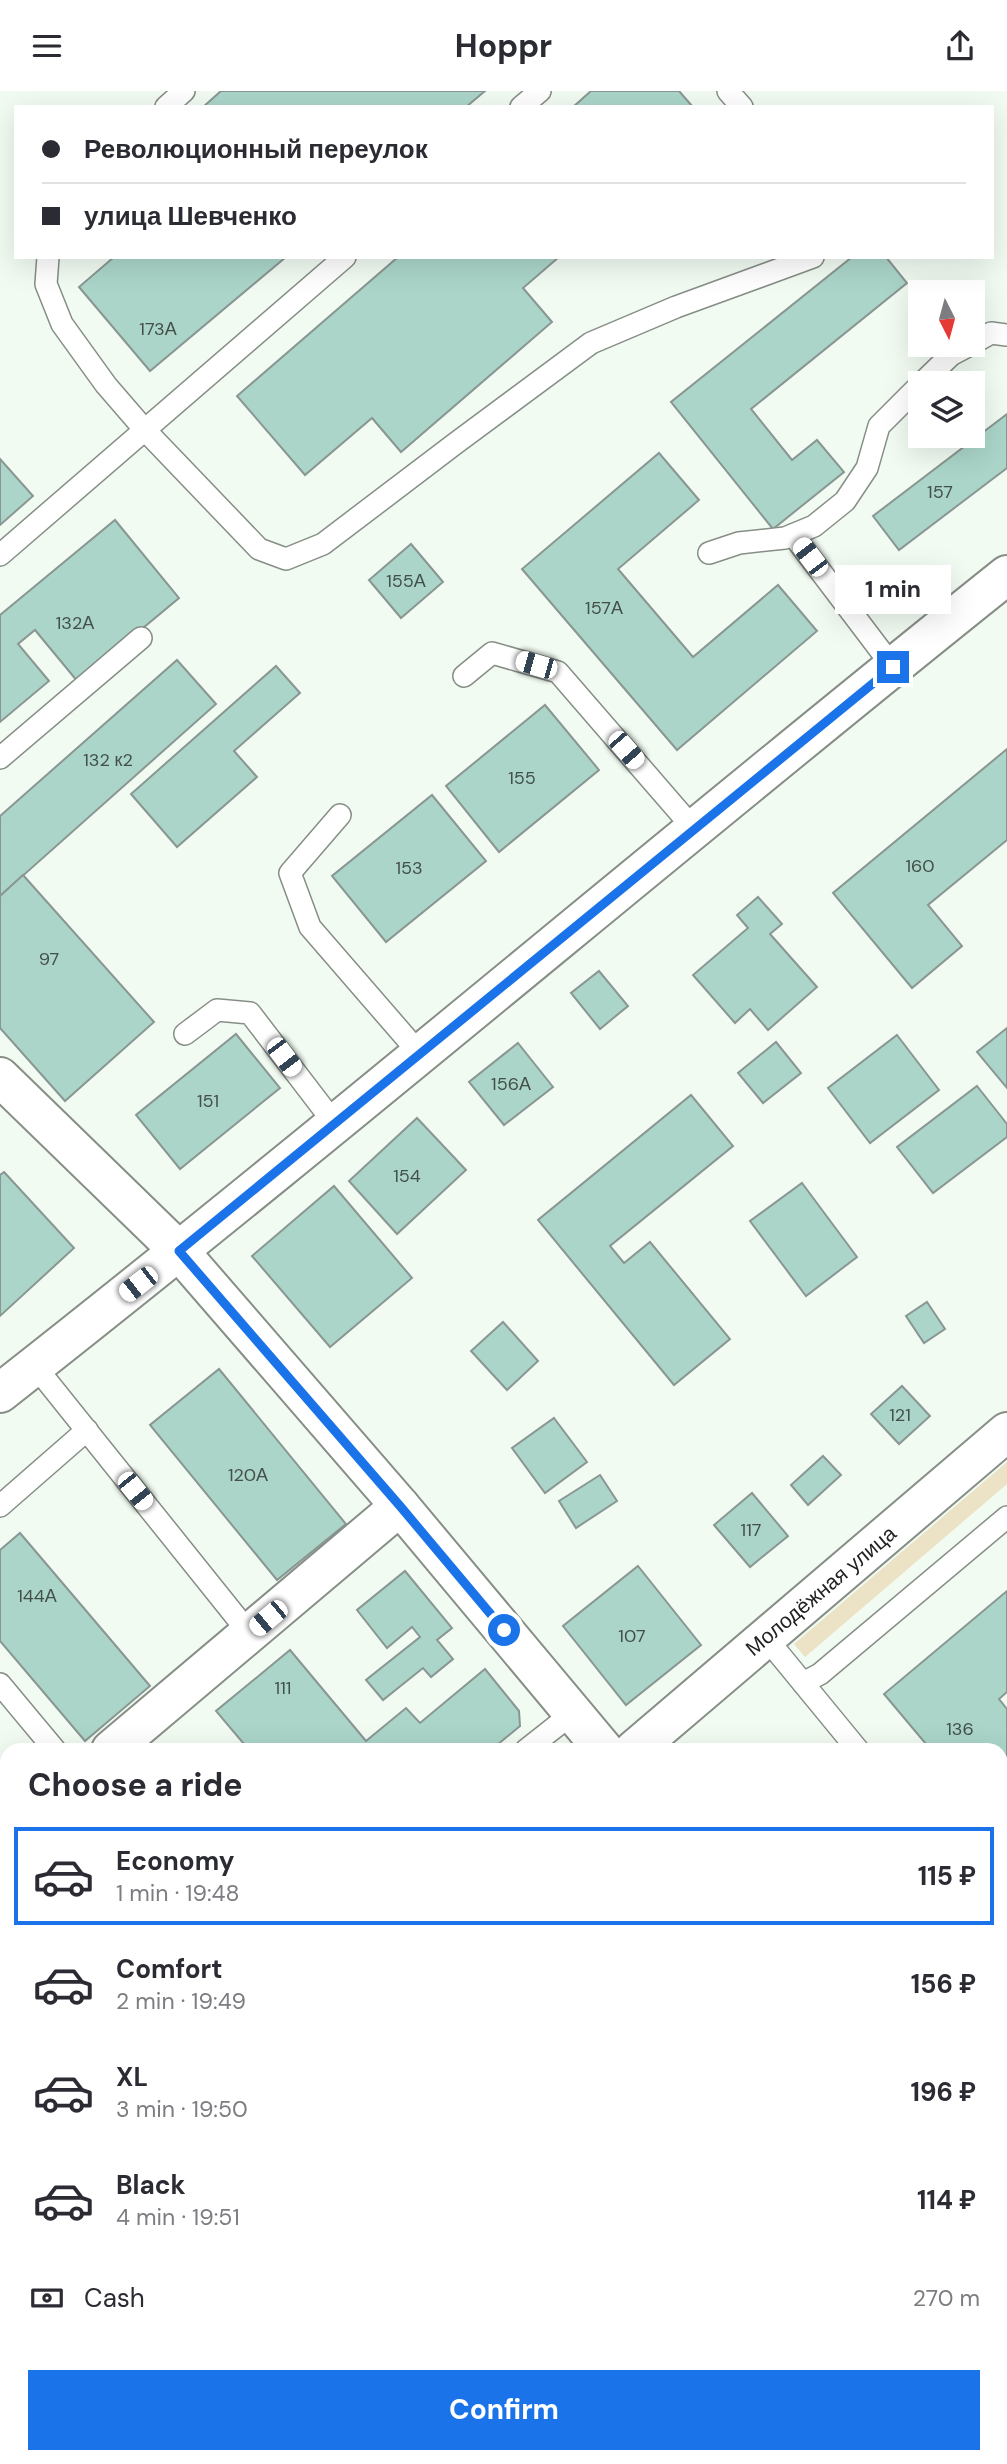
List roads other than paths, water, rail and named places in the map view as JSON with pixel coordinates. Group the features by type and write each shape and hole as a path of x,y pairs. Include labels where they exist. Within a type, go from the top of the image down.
{"street":[{"path":"0,1393 179,1251 893,667 1004,583"},
{"path":"0,1077 179,1251 400,1506 598,1743"},
{"name":"Молодёжная улица","path":"643,1743 1007,1432"},
{"path":"127,1743 249,1633 400,1506"}],"lane":[{"path":"168,105 184,91"},
{"path":"523,105 540,91"},
{"path":"728,91 740,105"},
{"path":"48,259 46,284 62,324 106,385 144,429 259,549 286,559 323,544 591,344 759,275 812,259"},
{"path":"0,555 343,259"},
{"path":"985,336 991,333 1007,335"},
{"path":"934,371 949,357"},
{"path":"709,552 739,543 785,538 814,526 845,501 867,468 879,426 908,397"},
{"path":"793,535 893,667"},
{"path":"0,758 141,638"},
{"path":"464,676 492,653 558,671 694,829"},
{"path":"340,815 290,873 310,927 421,1053"},
{"path":"186,1034 217,1010 250,1013 335,1124"},
{"path":"35,1366 249,1633"},
{"path":"0,1506 87,1430"},
{"path":"803,1683 820,1674 1007,1517"},
{"path":"766,1638 852,1743"},
{"path":"0,1684 49,1743"},
{"path":"535,1743 573,1713"}]}
